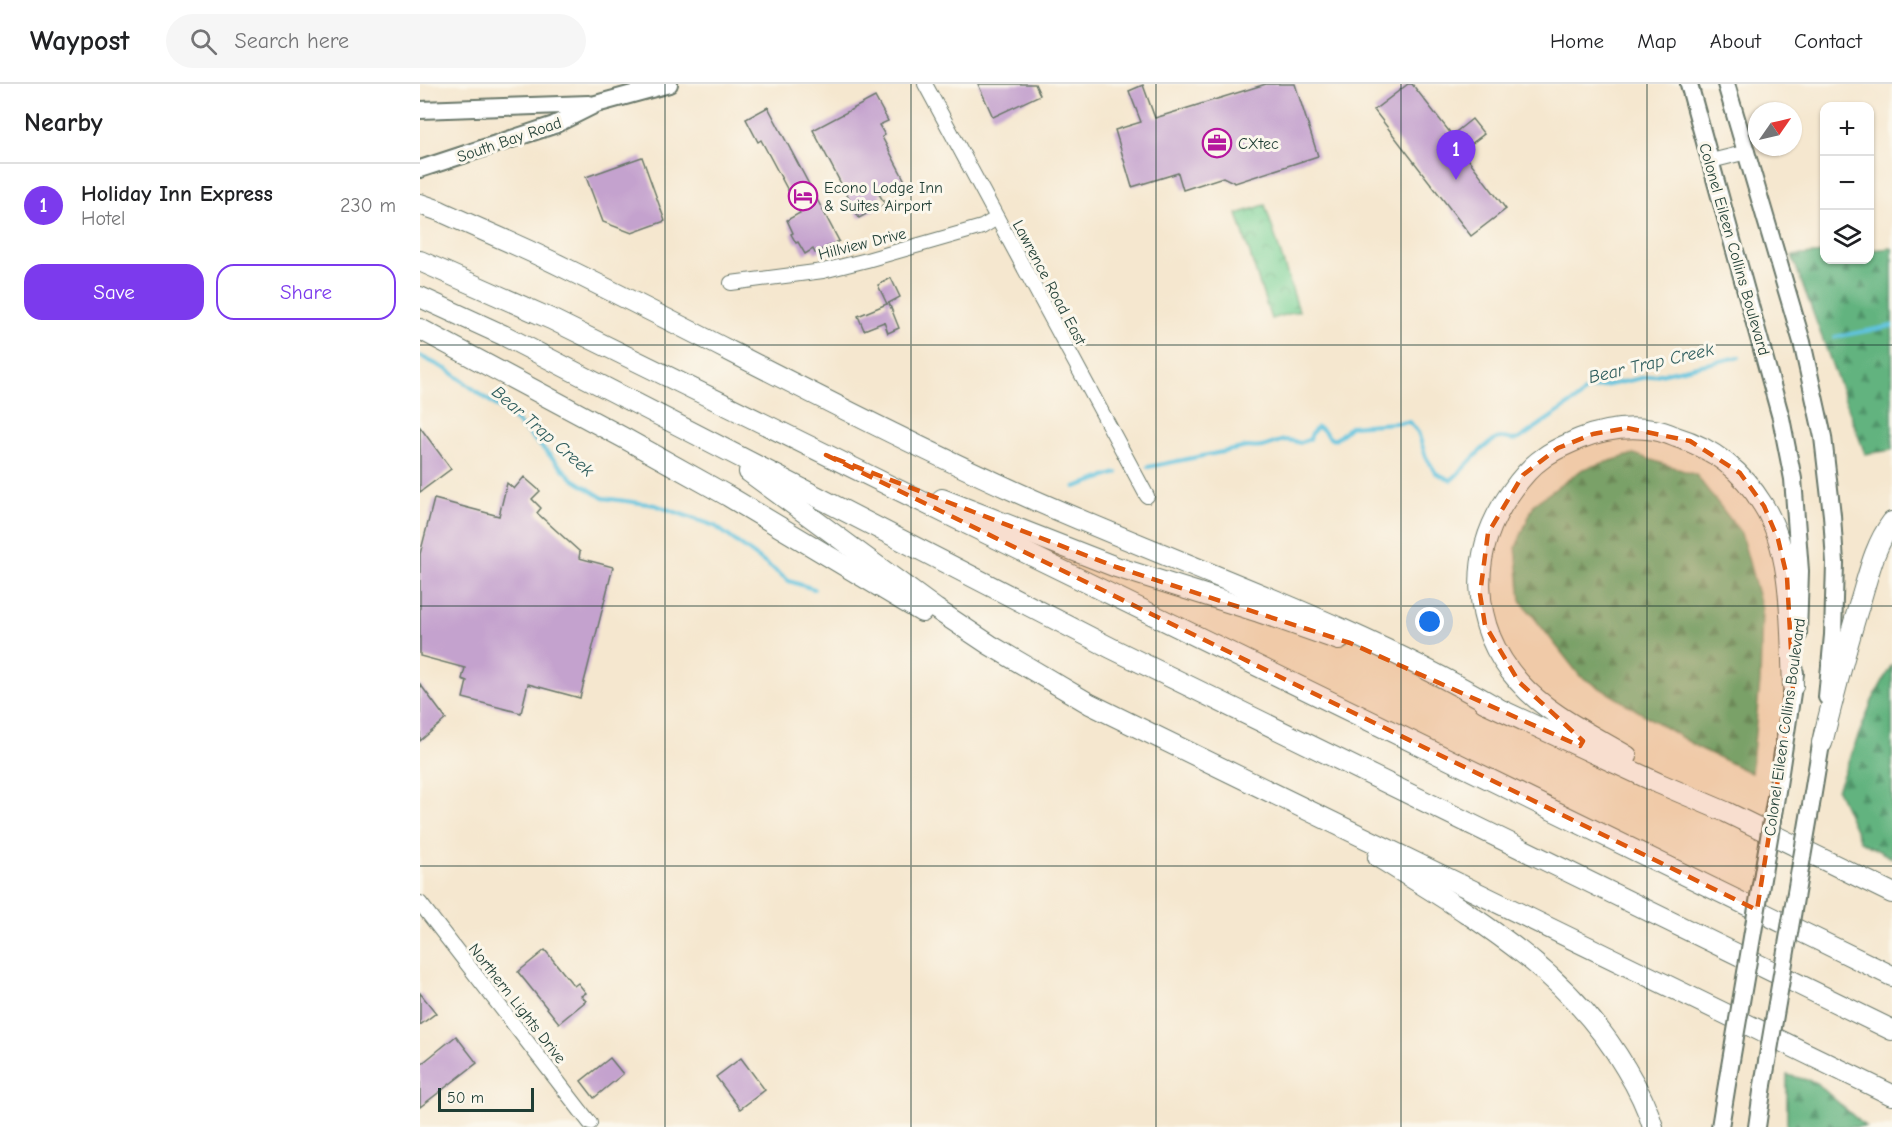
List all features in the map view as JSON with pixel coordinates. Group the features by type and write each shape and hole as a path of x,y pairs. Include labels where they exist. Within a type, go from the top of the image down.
{"highway":[{"path":"420,204 560,265 972,472 1056,510 1329,622 1496,706 1658,783 1726,812 1892,893"},
{"path":"420,261 551,319 1892,976"},
{"path":"420,297 503,335 1111,648 1892,1030"},
{"path":"420,330 728,496 928,616 990,645"},
{"path":"1726,812 1574,725 1540,702 1519,682 1499,655 1485,624 1480,594 1482,556 1488,533 1503,503 1523,475 1541,459 1558,448 1593,434 1627,428 1655,430 1690,441 1719,457 1740,473 1764,506 1778,539 1787,578 1793,686"},
{"path":"695,433 936,609 990,645 1089,704 1892,1095"},
{"path":"826,455 1116,567 1350,643 1460,693 1496,706"},
{"path":"1822,743 1849,639 1876,551 1892,522"},
{"path":"1294,804 1467,913 1522,952 1576,1000 1613,1046 1633,1081 1653,1127"}],"main road":[{"name":"South Bay Road","path":"420,169 554,125 596,104 669,84"},
{"name":"Colonel Eileen Collins Boulevard","path":"1689,84 1776,396 1793,479 1800,571 1797,659 1720,1127"},
{"name":"Colonel Eileen Collins Boulevard","path":"1726,84 1802,342 1823,437 1835,563 1833,635 1822,743 1757,1127"},
{"name":"South Bay Road","path":"420,110 596,104"}],"street":[{"name":"Lawrence Road East","path":"925,84 1147,496"},
{"path":"1711,161 1747,152"},
{"name":"Hillview Drive","path":"731,283 823,270 867,260 982,226 997,218"},
{"name":"Northern Lights Drive","path":"420,903 590,1123"}],"highlighted area":[{"path":"1627,428 1690,441 1740,473 1764,506 1778,539 1787,577 1793,686 1757,910 1012,546 826,455 1116,567 1350,643 1580,746 1583,741 1519,682 1485,625 1480,594 1488,533 1523,475 1558,448 1593,434"}],"green space":[{"path":"1265,205 1299,311 1271,319 1237,214"},
{"path":"1892,248 1892,450 1865,454 1792,256 1820,253 1820,264 1874,264 1874,250"},
{"path":"1634,454 1696,475 1741,533 1762,609 1760,682 1751,773 1699,748 1580,676 1521,601 1516,547 1534,504 1583,469"},
{"path":"1892,664 1892,858 1860,841 1837,790 1872,701"},
{"path":"1787,1075 1815,1082 1866,1127 1787,1127"}],"building":[{"path":"978,84 1035,84 1040,95 993,117"},
{"name":"CXtec","path":"1266,84 1295,84 1318,156 1235,183 1223,177 1183,190 1178,173 1132,187 1115,130 1141,122 1129,91 1143,85 1155,118"},
{"path":"1408,84 1412,84 1452,135 1472,119 1484,134 1462,151 1506,209 1471,236 1374,110"},
{"path":"875,97 888,121 879,125 885,135 882,137 905,181 879,194 885,204 859,218 813,130"},
{"name":"Econo Lodge Inn & Suites Airport","path":"768,107 839,241 815,253 813,249 805,254 791,234 793,233 787,220 800,213 761,140 758,142 746,119"},
{"path":"642,157 665,221 632,233 603,222 586,177"},
{"path":"891,278 900,297 887,304 878,285"},
{"path":"889,303 899,328 888,333 884,322 864,330 858,316"},
{"path":"420,427 451,469 420,492"},
{"path":"524,477 540,491 532,499 541,508 537,513 580,552 579,558 613,567 580,698 528,684 521,713 463,698 467,681 462,679 465,668 420,656 420,554 434,499 499,516 507,483 514,489"},
{"path":"420,684 446,719 420,741"},
{"path":"545,950 574,986 578,983 586,993 581,996 586,1001 559,1023 518,972"},
{"path":"420,993 436,1013 420,1025"},
{"path":"456,1036 477,1063 420,1107 420,1065"},
{"path":"610,1058 623,1074 594,1098 581,1081"},
{"path":"741,1058 765,1090 740,1109 716,1077"}],"waterway":[{"name":"Bear Trap Creek","path":"1835,337 1892,326"},
{"name":"Bear Trap Creek","path":"420,356 448,370 515,420 573,479 603,498 655,505 715,526 789,581 814,589"},
{"name":"Bear Trap Creek","path":"1148,467 1247,447 1262,447 1284,440 1300,443 1310,439 1317,427 1331,439 1336,439 1351,426 1409,422 1418,432 1426,457 1436,473 1451,480 1488,444 1500,438 1519,439 1579,398 1586,390 1739,357"},
{"name":"Bear Trap Creek","path":"1075,487 1117,473"}],"place":[{"name":"CXtec","path":"1217,143"},
{"name":"Holiday Inn Express","path":"1456,180"},
{"name":"Econo Lodge Inn & Suites Airport","path":"803,196"}]}
